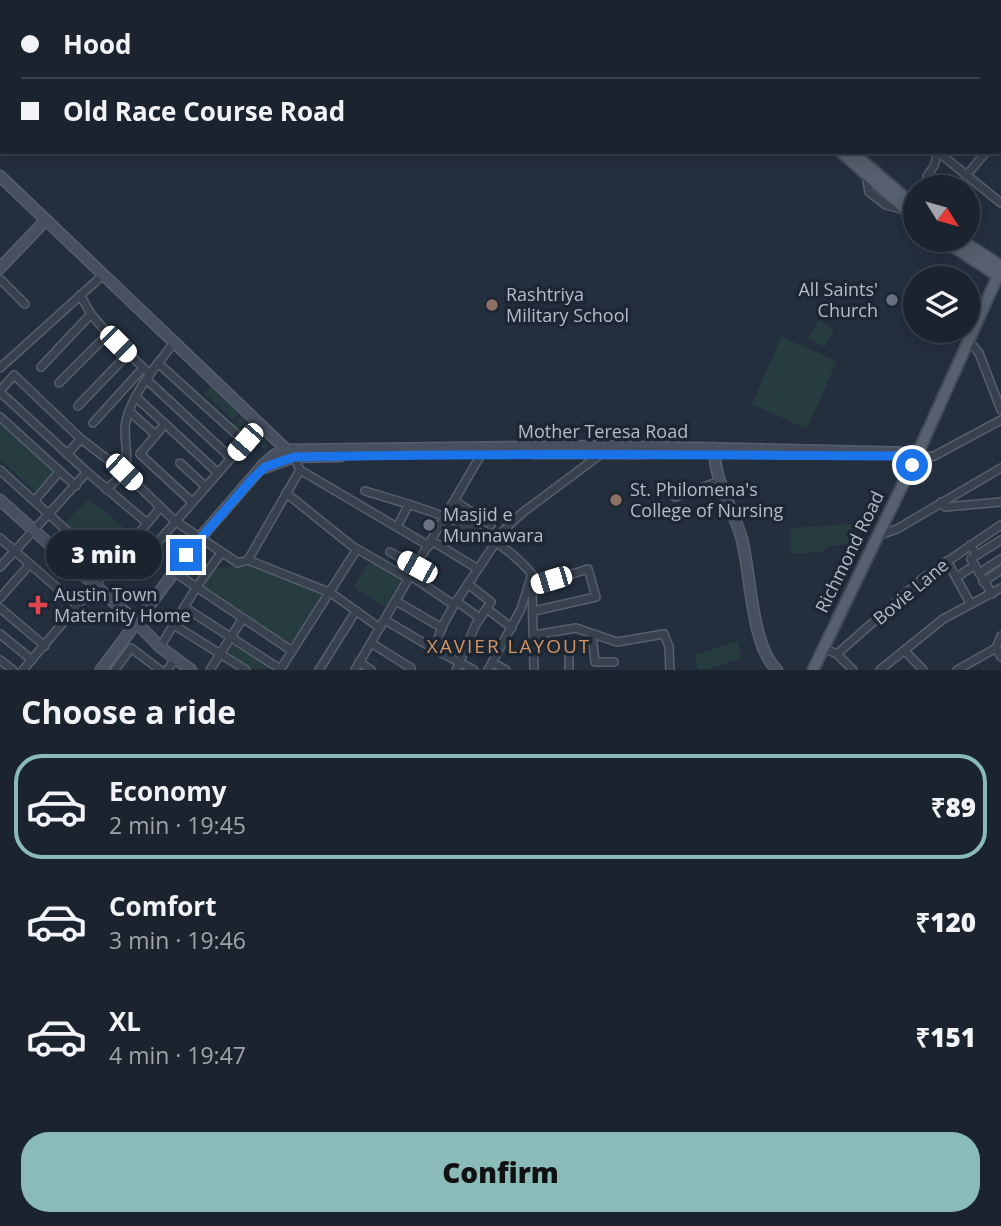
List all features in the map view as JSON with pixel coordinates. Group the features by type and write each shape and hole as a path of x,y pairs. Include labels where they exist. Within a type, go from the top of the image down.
{"main road":[{"path":"851,154 866,173 903,202"},
{"path":"851,154 903,202"},
{"path":"964,252 1000,272"},
{"path":"978,252 1000,272"},
{"path":"985,257 1001,256"},
{"name":"Richmond Road","path":"980,315 1000,272"},
{"name":"Richmond Road","path":"816,666 967,343"}],"street":[{"path":"928,175 937,154"},
{"path":"940,154 965,175"},
{"path":"967,175 984,154"},
{"path":"0,176 291,454 300,470 397,527 478,569"},
{"path":"980,187 1001,203"},
{"path":"0,268 46,220"},
{"path":"0,368 103,275"},
{"path":"0,279 25,304"},
{"path":"80,295 91,314 108,334 231,458"},
{"path":"41,367 91,314"},
{"path":"59,383 108,334"},
{"path":"93,423 158,363 174,343"},
{"path":"970,343 979,353 1001,410"},
{"path":"78,406 128,354"},
{"path":"138,565 245,442 158,363"},
{"path":"106,489 124,472 126,421 146,373"},
{"path":"147,523 0,392 14,375 81,439 124,472 175,521 220,553 238,563 248,560 331,593 356,611 435,649 458,666 474,670"},
{"path":"136,398 218,473"},
{"path":"130,412 156,435"},
{"path":"0,417 76,486"},
{"path":"917,455 934,456 1001,420"},
{"path":"165,424 140,454 192,502"},
{"path":"67,454 81,439"},
{"path":"371,670 357,666 447,516 483,450"},
{"name":"Mother Teresa Road","path":"291,454 483,450 917,455"},
{"name":"Mother Teresa Road","path":"483,450 601,454 714,451"},
{"path":"714,451 720,481 741,537 762,642 777,670"},
{"path":"101,670 199,539 274,455 291,454"},
{"path":"435,649 455,603 495,542 522,513 601,454"},
{"path":"180,463 206,486"},
{"path":"877,536 897,529 1001,468"},
{"path":"0,470 109,569"},
{"path":"248,560 300,470"},
{"path":"35,500 60,471"},
{"path":"0,567 87,472"},
{"path":"323,484 327,475"},
{"path":"675,498 720,481"},
{"path":"365,491 447,516 495,542 520,560 532,574 534,670"},
{"path":"286,493 357,549 480,618"},
{"path":"0,500 136,622 160,647 191,670"},
{"path":"455,502 491,525"},
{"path":"941,502 945,507 1001,502"},
{"path":"397,527 408,504"},
{"path":"23,670 160,508"},
{"name":"Bovie Lane","path":"837,654 923,578 1001,525"},
{"path":"0,538 78,606"},
{"path":"992,594 971,559 1001,540"},
{"path":"971,545 977,555"},
{"path":"184,607 280,669 357,549"},
{"path":"390,552 417,567"},
{"path":"160,647 220,553"},
{"path":"957,577 1001,559"},
{"path":"947,561 970,603"},
{"path":"0,598 30,564"},
{"path":"533,586 588,569 596,597 534,611"},
{"path":"983,582 1001,570"},
{"path":"174,572 292,651"},
{"path":"506,670 491,666 521,609 532,574"},
{"path":"458,666 480,618 492,602 468,584"},
{"path":"880,670 937,623 1001,588"},
{"path":"396,601 442,628"},
{"path":"0,608 45,646"},
{"path":"487,609 512,628"},
{"path":"319,670 356,611"},
{"path":"210,670 243,618"},
{"path":"174,625 246,670"},
{"path":"534,635 576,628 617,642 664,635 669,646 670,670"},
{"path":"0,634 32,660"},
{"path":"593,634 596,663 614,662"},
{"path":"957,670 996,648 1001,636"},
{"path":"371,643 411,668"},
{"path":"115,670 131,648 160,670"},
{"path":"823,648 837,654 853,670"},
{"path":"996,648 1001,657"},
{"path":"905,651 923,670"},
{"path":"569,653 569,670"},
{"path":"167,670 176,658"},
{"path":"0,660 13,670"}],"green space":[{"path":"818,320 834,329 825,347 808,339"},
{"path":"781,337 837,361 807,429 752,404"},
{"path":"212,385 240,413 233,420 204,393"},
{"path":"241,415 263,435 267,446 264,449 232,427"},
{"path":"0,420 57,471 37,493 0,460"},
{"path":"89,499 133,535 109,565 63,525"},
{"path":"850,524 864,531 858,543 828,546 822,552 790,554 791,528"},
{"path":"370,561 404,582 387,608 353,587"},
{"path":"246,564 326,593 289,645 201,588 217,568"},
{"path":"737,641 742,658 709,669 698,669 695,655"},
{"path":"233,643 274,668 250,669 226,655"}],"place":[{"name":"All Saints' Church","path":"892,300"},
{"name":"Rashtriya Military School","path":"492,305"},
{"name":"St. Philomena's College of Nursing","path":"616,500"},
{"name":"Masjid e Munnawara","path":"429,525"},
{"name":"Austin Town Maternity Home","path":"38,605"}],"district":[{"name":"XAVIER LAYOUT","path":"509,646"}],"route":[{"path":"186,555 265,467 294,457 689,453 916,457 912,465"}]}
